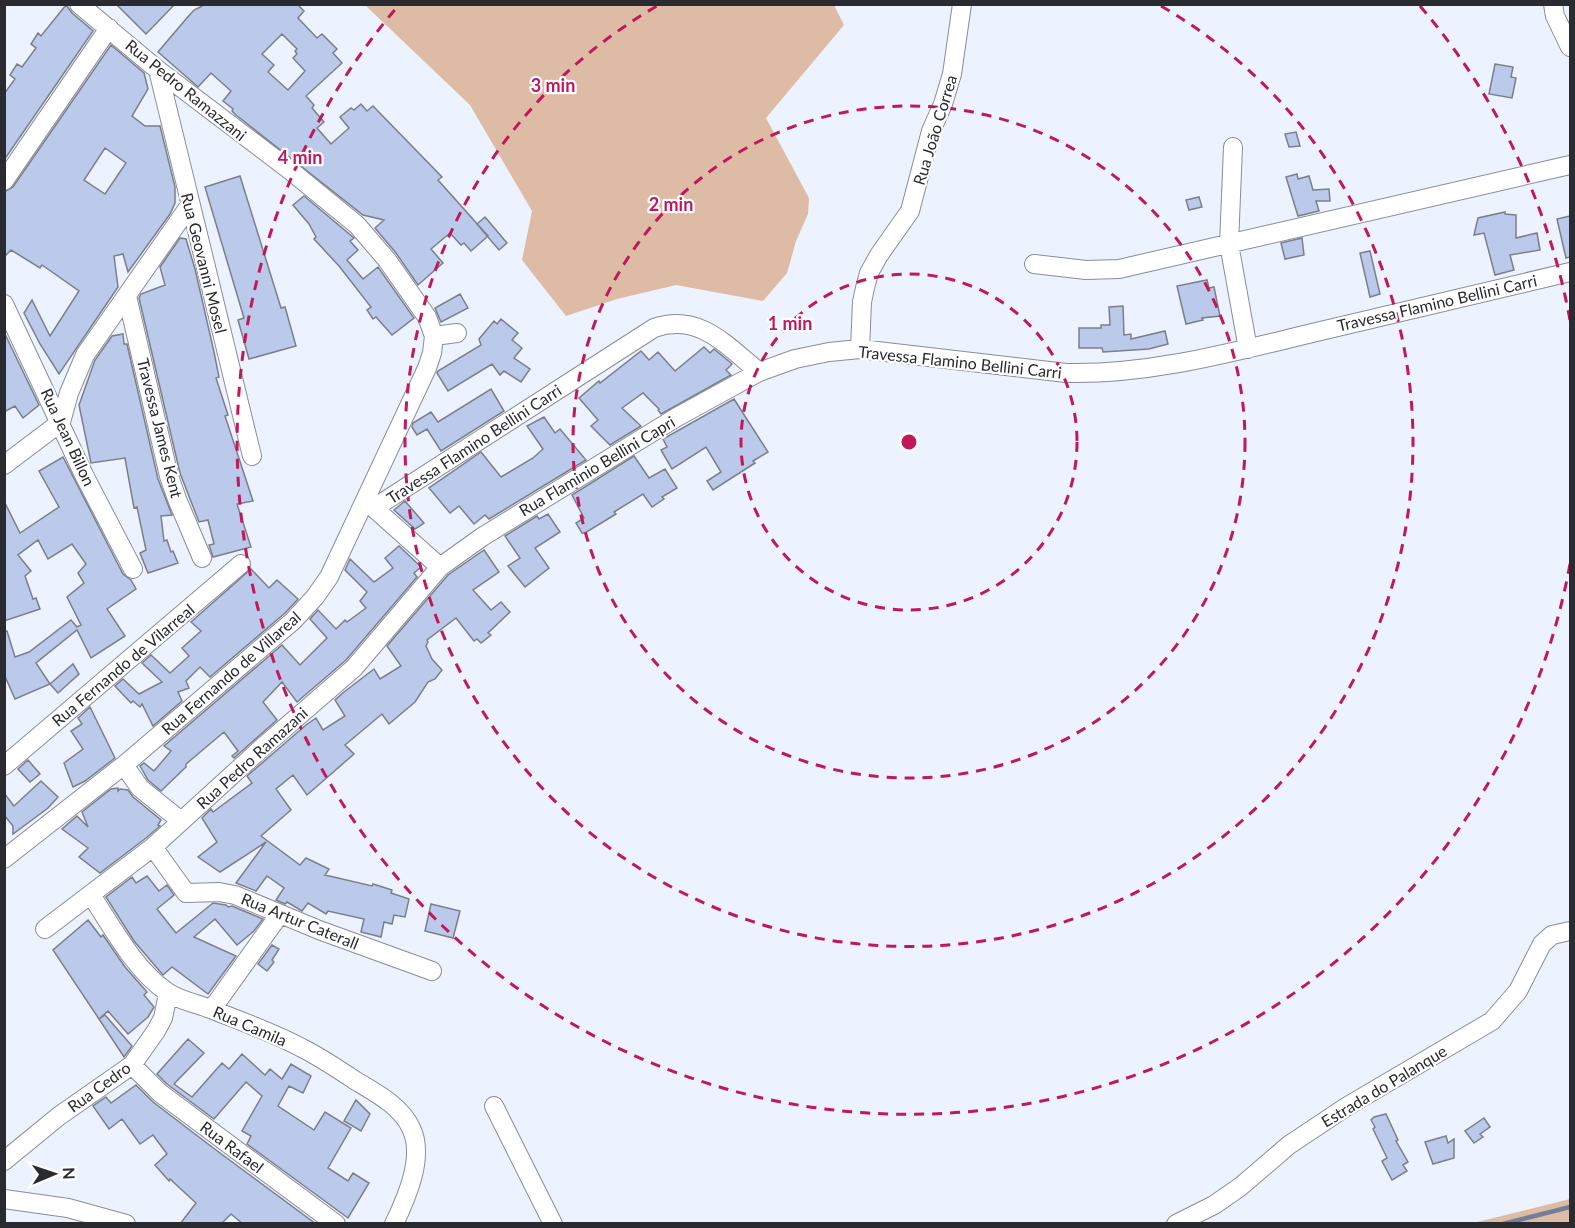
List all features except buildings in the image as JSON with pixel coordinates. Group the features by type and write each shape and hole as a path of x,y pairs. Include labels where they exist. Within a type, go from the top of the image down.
{"street":[{"name":"Rua Pedro Ramazzani","path":"79,4 158,70 291,171 357,225 413,296 427,317 434,336"},
{"name":"Rua João Correa","path":"860,349 862,302 869,273 910,211 931,130 943,104 952,74 962,4"},
{"path":"1553,4 1555,16 1570,47"},
{"path":"4,181 109,28"},
{"name":"Rua Geovanni Mosel","path":"158,70 189,205 252,456"},
{"path":"1233,147 1229,244 1248,349"},
{"path":"1034,264 1086,270 1119,269 1570,165"},
{"path":"4,465 61,422 69,393 85,355 189,205"},
{"name":"Travessa Flamino Bellini Carri","path":"370,504 654,328 665,324 679,322 707,332 759,372 795,359 860,349 1066,373 1098,374 1138,370 1248,349 1570,272"},
{"name":"Travessa James Kent","path":"127,296 169,476 202,558"},
{"name":"Rua Jean Billon","path":"4,304 84,475 133,569"},
{"path":"434,336 457,333"},
{"name":"Rua Fernando de Villareal","path":"4,859 124,765 293,621 315,597 329,577 370,504 383,459 427,368 434,336"},
{"name":"Rua Flaminio Bellini Capri","path":"440,567 550,493 677,417 759,372"},
{"path":"370,504 440,567"},
{"name":"Rua Fernando de Vilarreal","path":"4,766 241,564"},
{"name":"Rua Pedro Ramazani","path":"45,929 153,847 354,668 440,567"},
{"path":"124,765 140,788 182,821"},
{"name":"Rua Artur Caterall","path":"153,847 186,893 226,893 432,971"},
{"name":"Rua Camila","path":"91,896 140,967 168,994 212,1009 300,1047 368,1088 399,1110 412,1129 415,1148 413,1177 408,1196 394,1224"},
{"path":"212,1009 280,914"},
{"name":"Estrada do Palanque","path":"1176,1224 1214,1205 1240,1187 1289,1145 1346,1107 1492,1021 1518,992 1542,944 1552,935 1570,931"},
{"name":"Rua Cedro","path":"4,1161 59,1116 132,1065 163,1018 168,994"},
{"name":"Rua Rafael","path":"132,1065 160,1093 336,1224"},
{"path":"494,1106 553,1224"},
{"path":"4,1199 68,1208 126,1224"}],"shaded area":[{"path":"365,5 834,5 844,25 766,118 809,198 808,214 796,241 787,273 763,301 676,285 617,299 566,316 522,260 532,211 470,105"},
{"path":"1570,1199 1570,1223 1473,1223"}],"waterway":[{"path":"1503,1224 1570,1207"}]}
